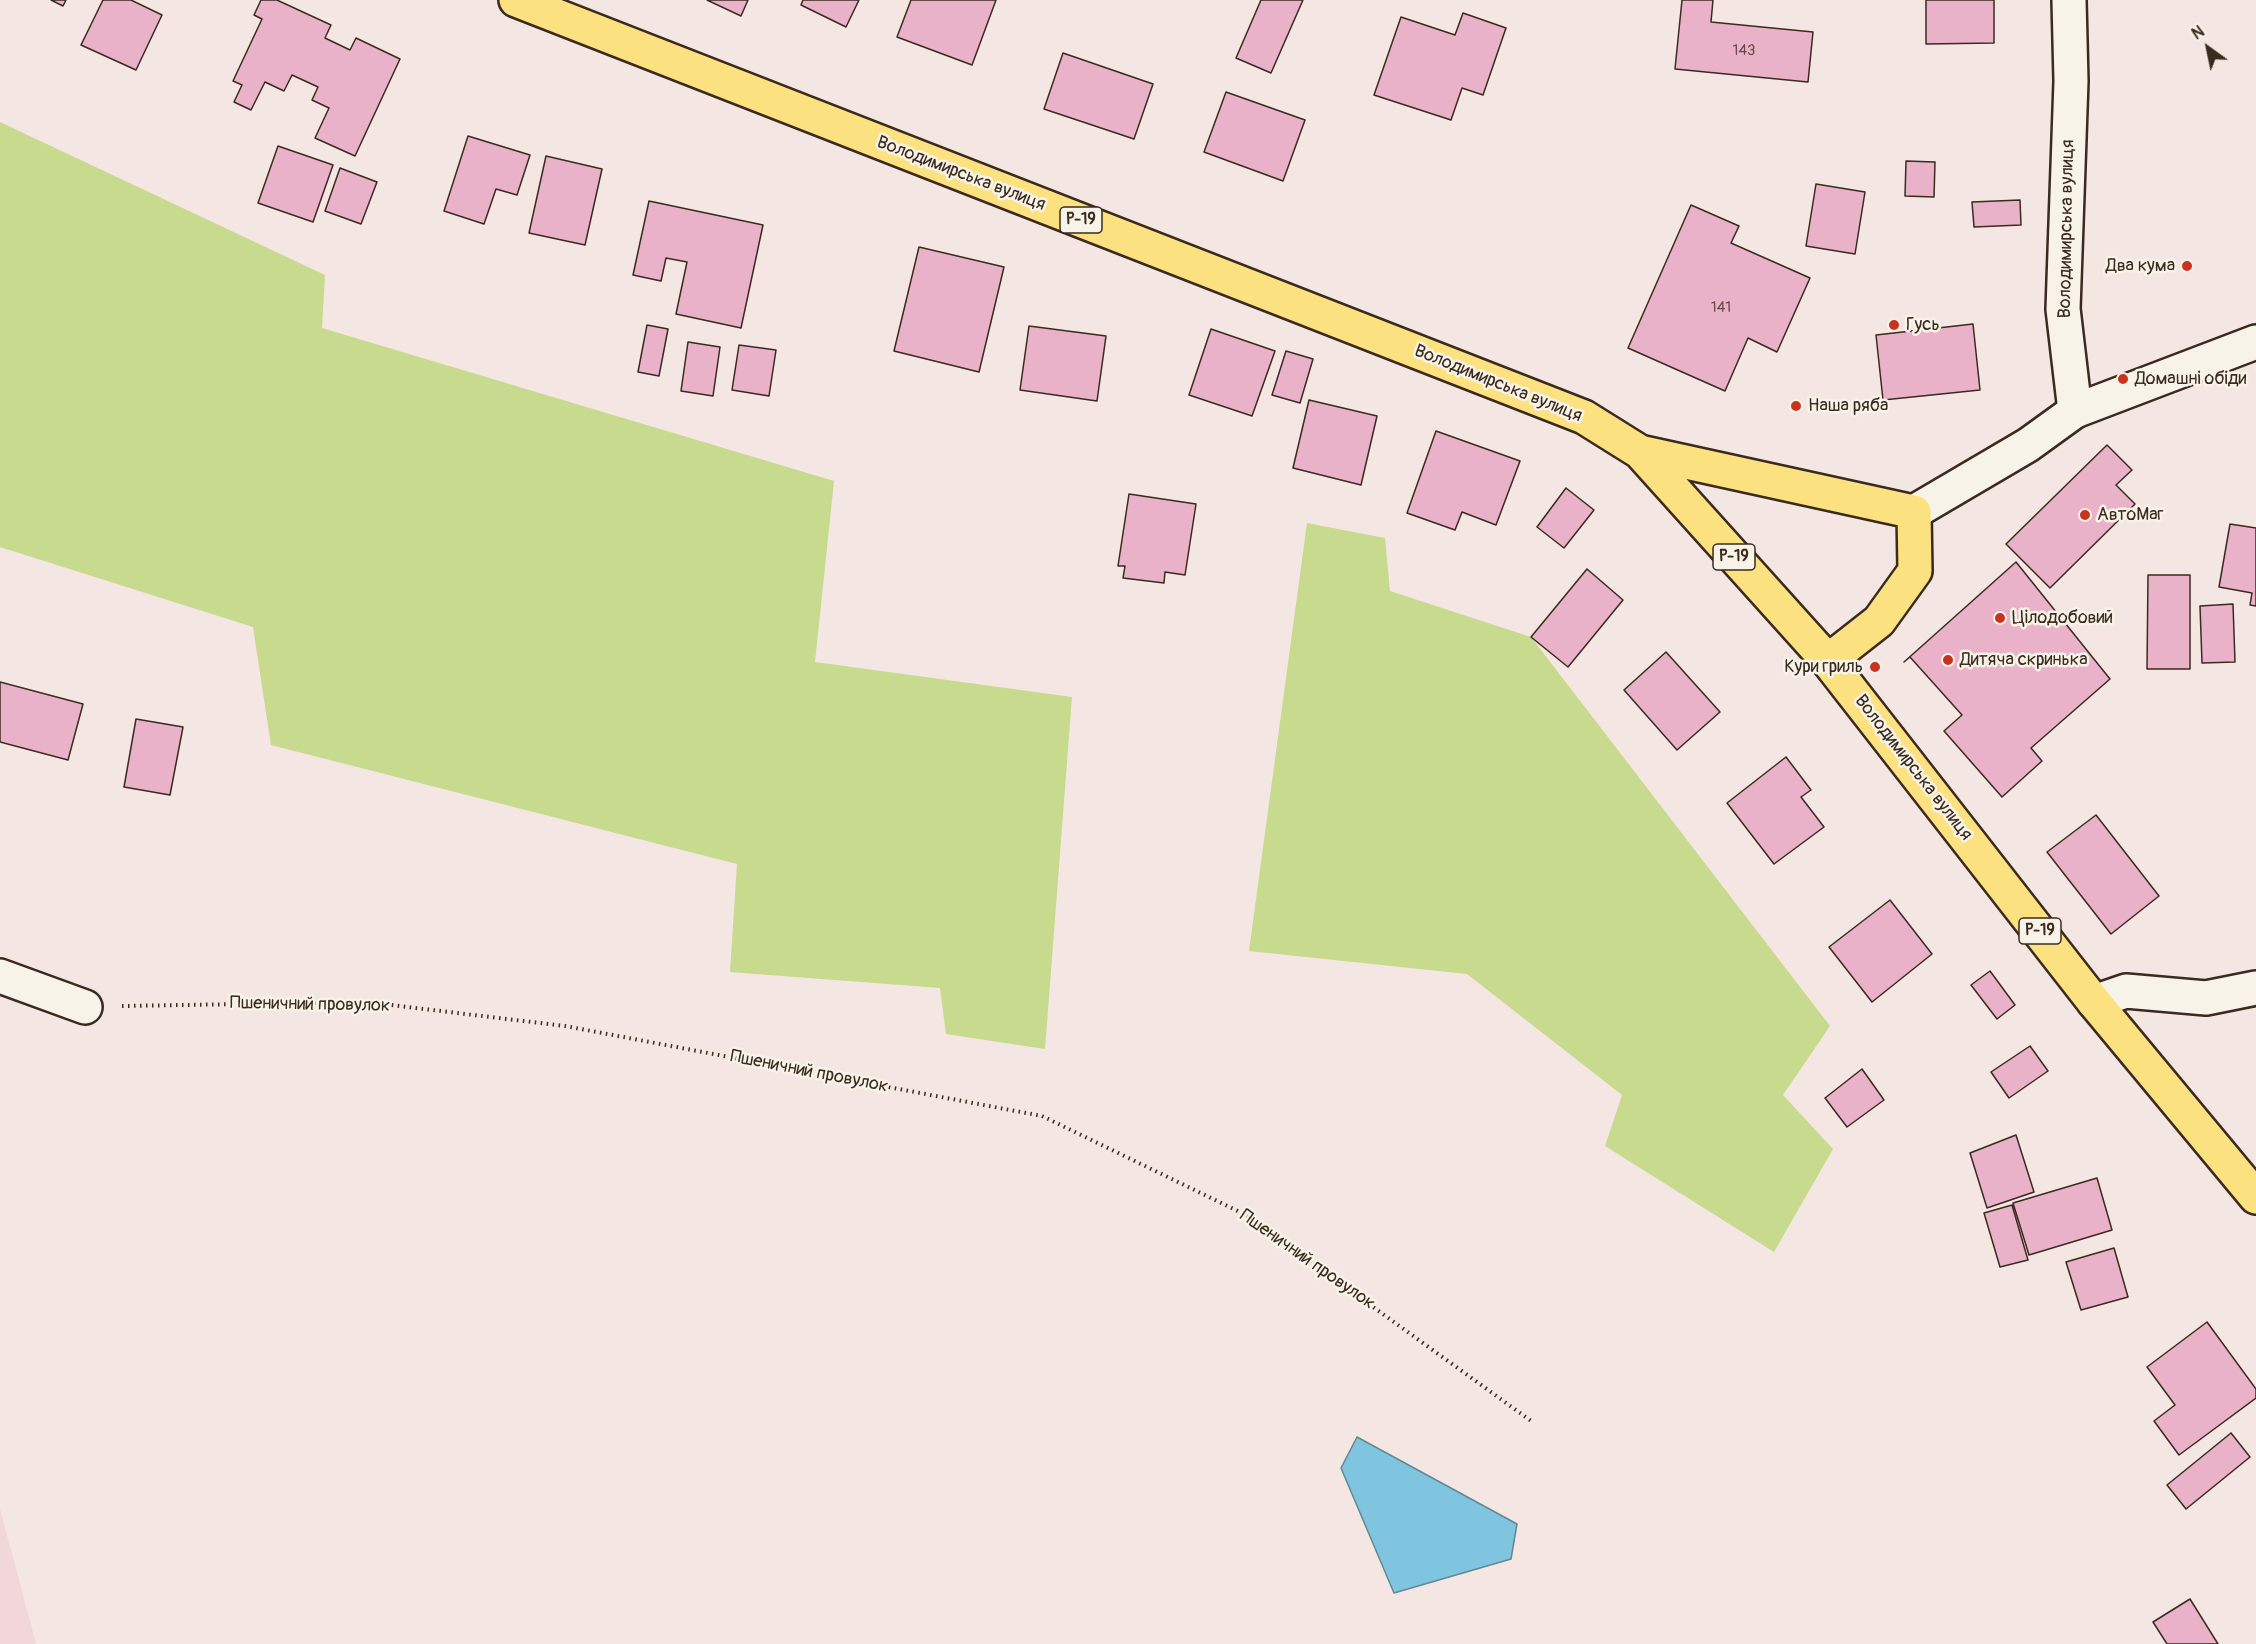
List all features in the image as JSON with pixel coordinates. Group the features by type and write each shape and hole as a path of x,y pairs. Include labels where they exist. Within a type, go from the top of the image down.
{"main road":[{"name":"Володимирська вулиця","path":"516,0 1584,417 1640,452 1828,661 2094,1002 2256,1197"},
{"path":"1640,452 1914,512 1915,571 1879,621 1828,661"}],"street":[{"name":"Володимирська вулиця","path":"2069,0 2071,81 2063,309 2075,411"},
{"path":"1914,512 2028,445 2075,411 2256,342"},
{"path":"0,976 86,1007"},
{"path":"2094,1002 2126,991 2206,998 2256,988"}],"path":[{"name":"Пшеничний провулок","path":"86,1007 366,1002 565,1026 1042,1116 1244,1214 1534,1423"}],"shaded area":[{"path":"0,1509 36,1644 0,1644"}],"green space":[{"path":"0,122 325,275 322,328 834,481 815,662 1072,697 1045,1049 946,1034 940,988 730,972 737,864 271,745 253,627 0,547"},
{"path":"1307,523 1385,538 1390,591 1531,637 1830,1026 1783,1095 1833,1149 1774,1252 1605,1146 1622,1095 1467,974 1249,951"}],"water":[{"path":"1357,1437 1517,1524 1511,1559 1394,1593 1341,1468"}],"building":[{"path":"51,0 66,0 63,6"},
{"path":"103,0 131,0 162,15 136,70 81,45"},
{"path":"261,0 277,0 331,25 325,38 350,50 356,38 400,59 355,156 315,138 329,108 312,100 318,87 292,75 284,91 265,82 251,110 234,102 242,85 233,81 262,19 254,15"},
{"path":"707,0 748,0 741,16"},
{"path":"803,0 859,0 846,27 801,5"},
{"path":"911,0 996,0 972,65 897,37"},
{"path":"1261,0 1303,0 1271,73 1236,58"},
{"path":"1682,0 1713,0 1711,22 1813,32 1808,82 1675,69"},
{"path":"1926,0 1994,0 1994,43 1926,44"},
{"path":"1463,13 1506,28 1483,95 1462,88 1451,120 1374,95 1401,17 1455,35"},
{"path":"1063,53 1153,84 1134,139 1044,109"},
{"path":"1226,92 1305,120 1283,181 1204,152"},
{"path":"468,136 530,155 517,195 496,189 484,224 444,211"},
{"path":"278,146 333,165 313,222 258,203"},
{"path":"546,156 602,169 585,245 529,233"},
{"path":"1906,161 1935,162 1934,197 1905,196"},
{"path":"340,168 377,182 361,224 325,211"},
{"path":"1816,184 1865,192 1855,254 1806,246"},
{"path":"2020,200 2021,225 1974,227 1972,202"},
{"path":"649,201 763,225 741,328 676,314 687,262 666,258 661,281 633,275"},
{"path":"1691,205 1739,226 1731,243 1810,278 1777,352 1748,338 1725,391 1628,348"},
{"path":"919,247 1004,267 979,372 894,351"},
{"path":"1973,324 1980,390 1883,400 1876,335"},
{"path":"647,325 668,329 659,376 638,372"},
{"path":"1029,326 1106,336 1097,401 1020,390"},
{"path":"1211,329 1275,351 1252,416 1189,395"},
{"path":"688,342 720,347 713,396 681,391"},
{"path":"739,345 776,350 769,396 732,390"},
{"path":"1286,351 1313,359 1300,403 1272,395"},
{"path":"1309,400 1377,416 1361,485 1293,468"},
{"path":"1436,431 1520,461 1496,525 1462,512 1455,530 1407,513"},
{"path":"2107,445 2132,470 2116,485 2135,504 2050,588 2006,544"},
{"path":"1566,488 1594,510 1564,548 1537,527"},
{"path":"1129,494 1196,504 1185,575 1165,572 1164,583 1123,578 1125,566 1118,566"},
{"path":"2230,524 2256,528 2256,606 2250,605 2252,593 2219,587"},
{"path":"2016,562 2110,679 2031,748 2042,761 2002,797 1944,731 1962,715 1910,657 1904,662"},
{"path":"1587,569 1623,600 1568,667 1531,637"},
{"path":"2148,575 2190,575 2190,669 2147,669"},
{"path":"2233,604 2235,662 2202,663 2200,606"},
{"path":"1666,652 1720,712 1677,750 1624,690"},
{"path":"0,682 83,704 68,760 0,742"},
{"path":"136,719 183,727 170,795 124,787"},
{"path":"1786,757 1811,790 1801,797 1824,827 1774,864 1727,803"},
{"path":"2096,815 2159,896 2111,934 2047,852"},
{"path":"1890,900 1932,954 1872,1002 1829,947"},
{"path":"1990,971 2015,1005 1997,1019 1971,985"},
{"path":"2030,1046 2048,1071 2009,1098 1991,1072"},
{"path":"1862,1069 1884,1100 1847,1127 1825,1098"},
{"path":"2016,1135 2034,1192 1987,1208 1970,1153"},
{"path":"2097,1178 2112,1230 2029,1255 2013,1203"},
{"path":"2012,1205 2028,1260 2000,1267 1984,1213"},
{"path":"2114,1248 2128,1297 2081,1310 2066,1262"},
{"path":"2207,1322 2256,1389 2256,1398 2179,1455 2154,1421 2175,1405 2147,1367"},
{"path":"2231,1433 2250,1457 2186,1509 2167,1485"},
{"path":"2190,1599 2218,1644 2167,1644 2153,1622"}],"place":[{"name":"Два кума","path":"2187,266"},
{"name":"Гусь","path":"1894,325"},
{"name":"Домашні обіди","path":"2123,379"},
{"name":"Наша ряба","path":"1796,406"},
{"name":"АвтоМаг","path":"2085,515"},
{"name":"Цілодобовий","path":"2000,618"},
{"name":"Дитяча скринька","path":"1948,660"},
{"name":"Кури гриль","path":"1875,667"}]}
